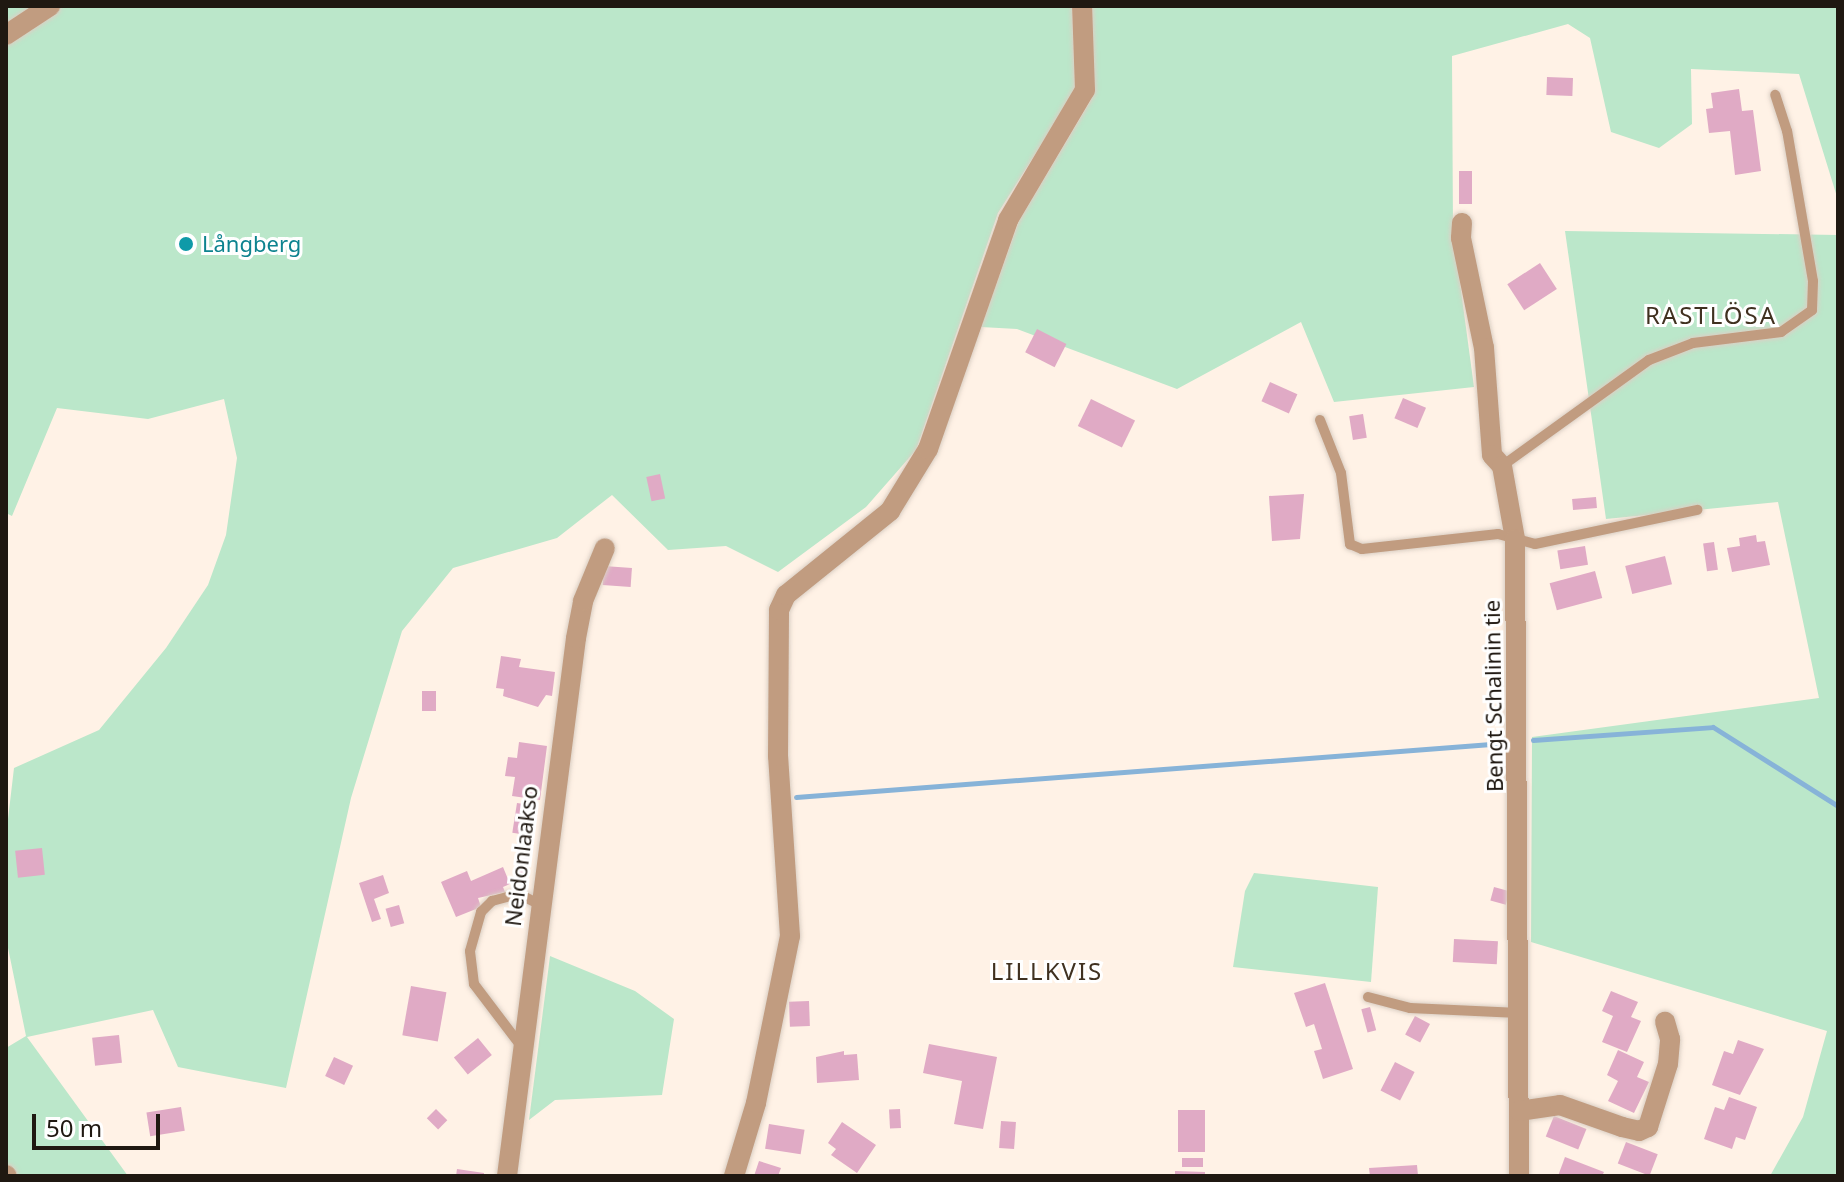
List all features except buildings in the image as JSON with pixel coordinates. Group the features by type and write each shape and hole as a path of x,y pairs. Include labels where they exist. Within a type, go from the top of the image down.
{"street":[{"path":"6,35 50,6"},
{"path":"734,1176 756,1103 790,936 778,756 779,610 786,595 890,511 928,449 1008,220 1085,90 1082,6"},
{"name":"Bengt Schalinin tie","path":"1462,223 1461,238 1484,348 1492,455 1502,466 1515,539 1521,1013 1519,1176"},
{"name":"Neidonlaakso","path":"507,1176 539,904 583,601 605,548"},
{"path":"1519,1111 1560,1105 1622,1127 1639,1131 1648,1127 1668,1064 1665,1022"}],"lane":[{"path":"1502,466 1649,360 1693,343 1781,332 1812,310 1813,281 1787,131 1775,95"},
{"path":"1320,420 1341,473 1350,544 1362,549 1498,534 1535,544 1697,510"},
{"path":"522,1047 474,984 470,951 481,912 492,901 519,894 539,904"},
{"path":"1368,997 1410,1008 1521,1013"}],"green space":[{"path":"6,6 1072,6 1075,91 998,213 916,450 866,507 778,572 726,546 668,550 612,495 557,538 453,568 402,631 351,798 286,1088 178,1067 153,1010 27,1037 128,1176 6,1176 6,1048 26,1036 6,938 6,836 14,768 99,730 166,648 208,585 226,535 237,458 224,399 148,419 57,408 12,516 6,513"},
{"path":"1092,6 1838,6 1838,200 1799,74 1691,69 1692,124 1659,148 1611,132 1590,38 1568,24 1452,56 1453,231 1474,387 1334,402 1301,322 1177,389 1017,329 981,327 1019,221 1091,100"},
{"path":"1565,231 1838,235 1838,1176 1770,1176 1803,1117 1827,1031 1531,942 1532,737 1819,698 1778,502 1606,519"},
{"path":"1254,873 1378,887 1371,982 1233,967 1245,891"},
{"path":"550,956 635,991 674,1019 662,1095 555,1100 529,1120"}],"waterway":[{"path":"1533,740 1713,727 1838,806"},
{"path":"796,797 1504,743"}],"place":[{"name":"Långberg","path":"186,244"}],"district":[{"name":"RASTLÖSA","path":"1711,315"},
{"name":"LILLKVIS","path":"1047,971"}]}
